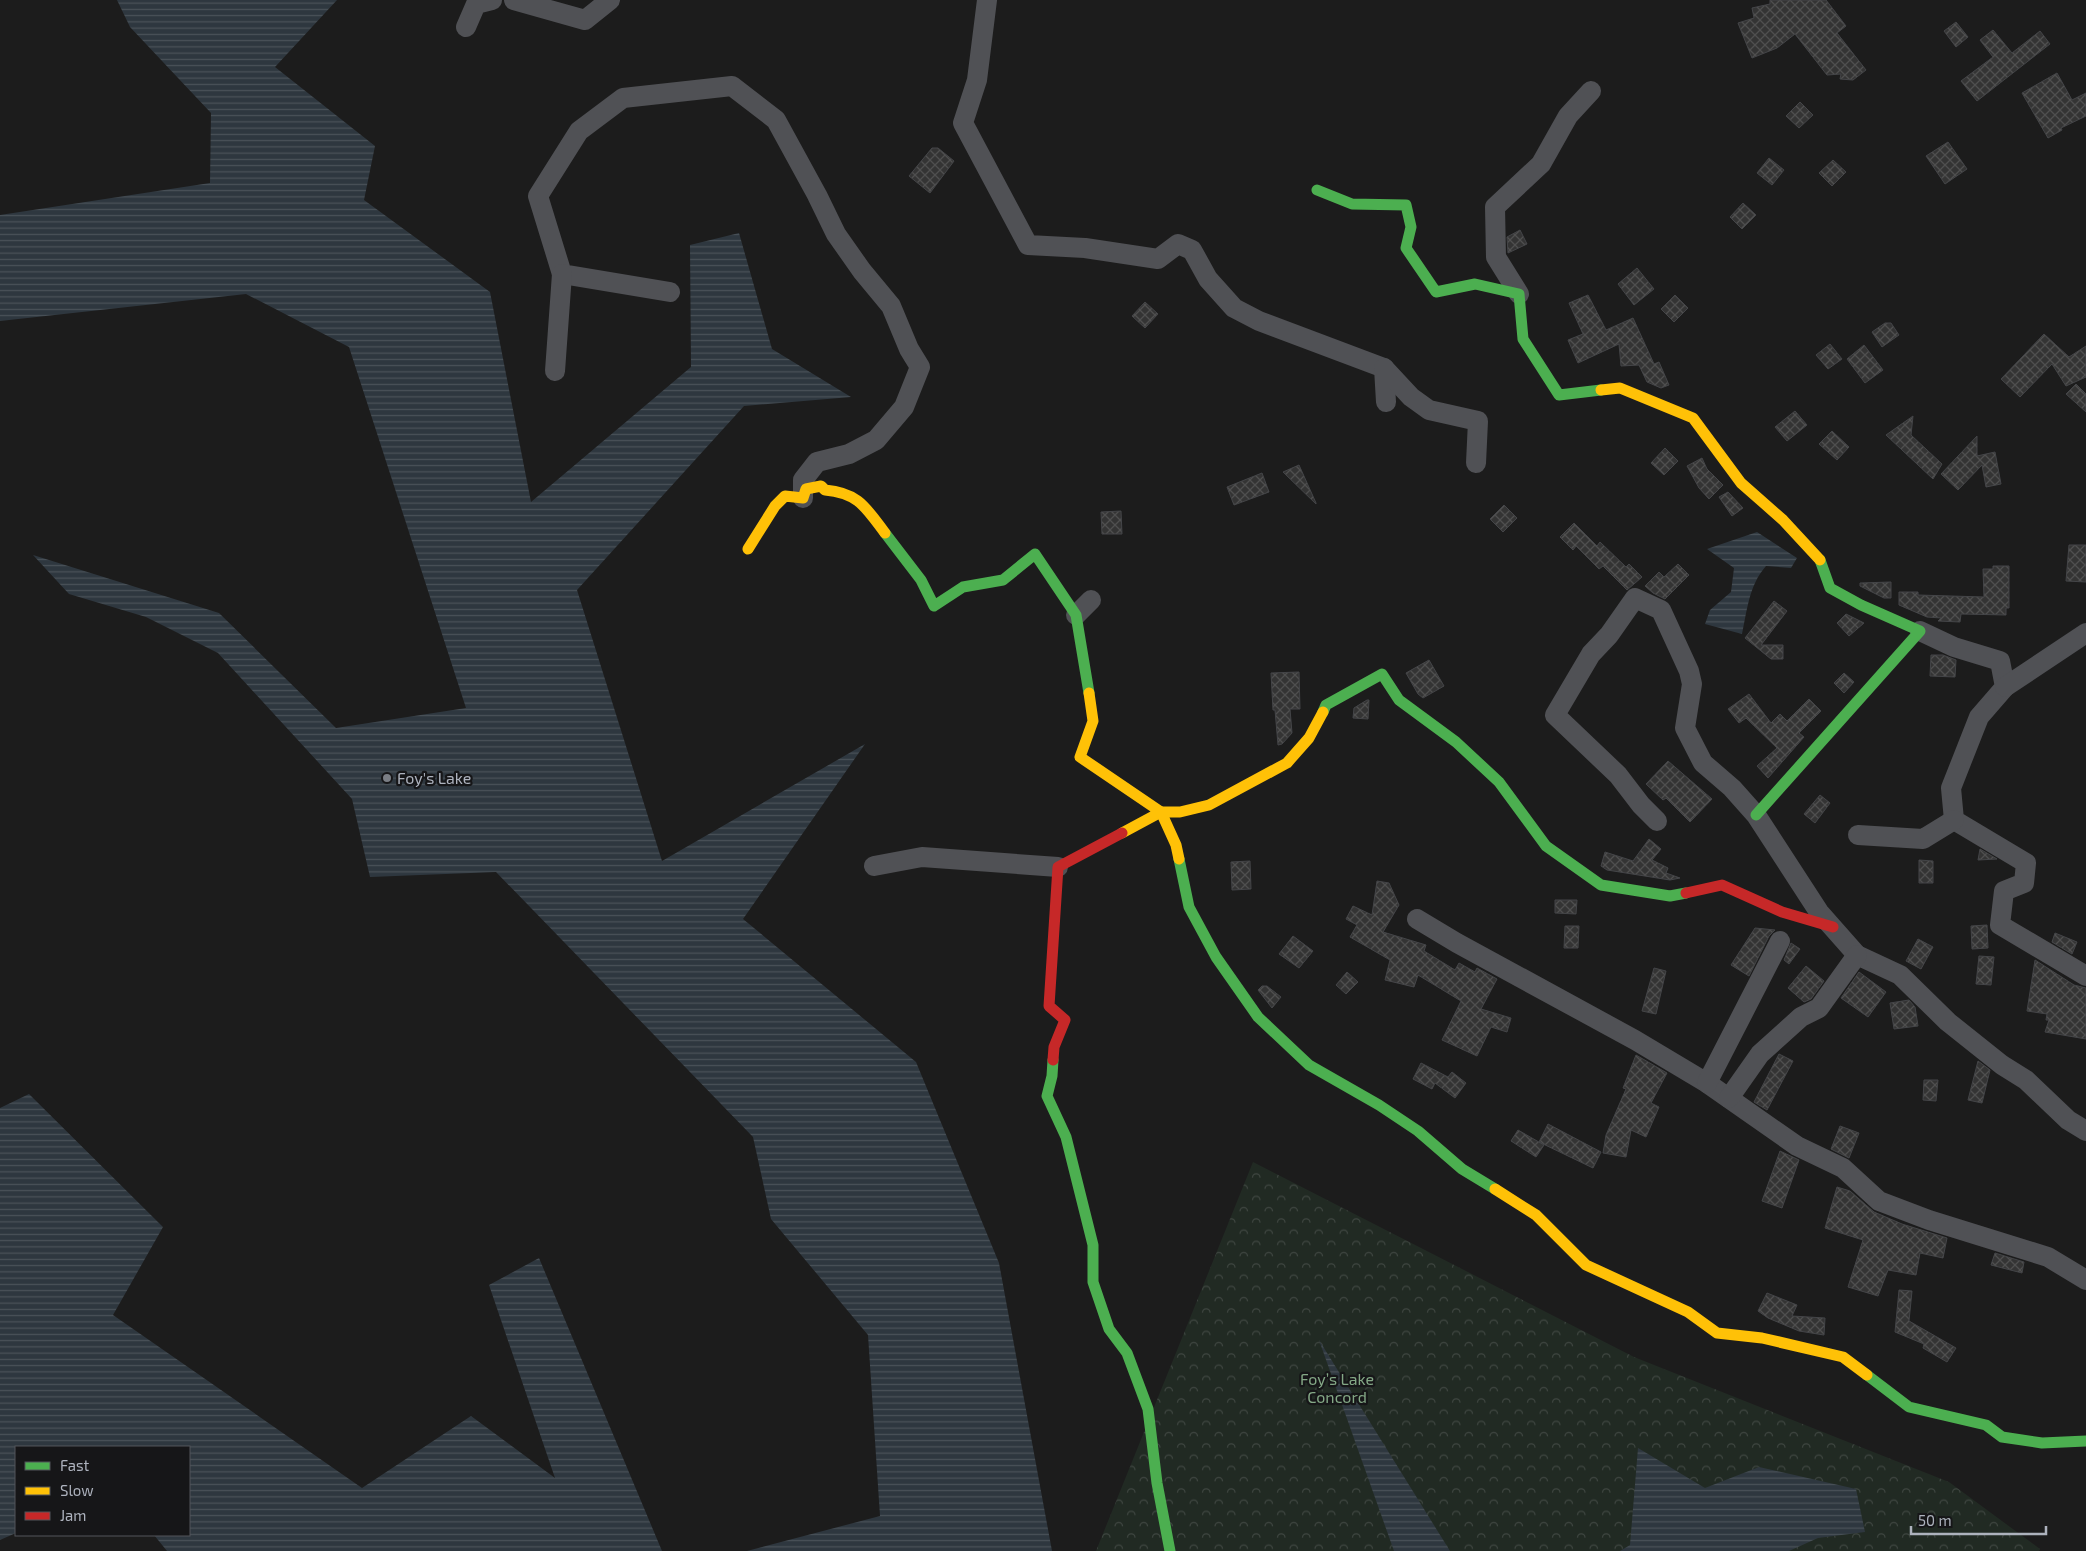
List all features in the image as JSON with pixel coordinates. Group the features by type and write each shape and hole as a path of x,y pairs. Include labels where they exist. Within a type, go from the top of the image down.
{"street":[{"path":"466,27 476,4 492,0"},
{"path":"514,0 585,20 610,0"},
{"path":"987,0 977,80 963,123 1028,244 1084,248 1158,259 1178,244 1192,250 1208,279 1234,308 1260,321 1384,368 1411,397 1429,410 1478,421 1476,463"},
{"path":"555,370 562,274 538,196 579,132 623,98 732,86 776,120 836,234 862,271 891,306 909,349 920,367 904,407 876,440 849,454 817,462 803,480 802,498"},
{"path":"1591,91 1568,116 1541,164 1495,207 1496,257 1519,294 1523,339 1559,395 1620,388 1693,418 1742,483 1783,520 1821,562 1830,588 1861,605 1954,647 2000,660 2005,687"},
{"path":"1317,190 1352,204 1406,205 1411,228 1406,248 1436,292 1475,284 1519,294"},
{"path":"562,274 670,292"},
{"path":"1384,368 1386,402"},
{"path":"802,498 806,489 821,486 825,490 838,491 859,500 920,580 934,606 963,587 1003,580 1035,554 1076,615 1093,721 1080,756 1161,812 1176,845 1189,907 1216,957 1258,1018 1309,1065 1379,1105 1418,1132 1462,1169 1536,1216 1586,1265 1688,1312 1718,1333 1762,1338 1843,1357 1909,1407 1986,1425 2002,1437 2042,1443 2086,1441"},
{"path":"748,549 775,506 785,496 802,498"},
{"path":"1657,821 1641,805 1618,776 1555,716 1591,654 1609,635 1635,598 1661,610 1689,671 1692,684 1685,728 1703,764 1732,788 1756,815 1819,912 1857,954 1900,975 1948,1022 2002,1065 2026,1080 2068,1120 2086,1131"},
{"path":"1076,615 1091,600"},
{"path":"1756,815 1920,631"},
{"path":"1954,820 1951,788 1980,717 2005,687 2086,634"},
{"path":"874,866 922,857 1058,867 1161,812 1180,812 1209,805 1286,763 1309,738 1326,705 1382,674 1399,700 1456,742 1498,782 1546,846 1601,885 1670,896 1722,885 1782,912 1833,927"},
{"path":"1858,834 1922,839 1954,820"},
{"path":"1954,820 2026,863 2024,882 2004,891 2000,925 2086,976"},
{"path":"1058,867 1049,1006 1065,1020 1054,1048 1052,1076 1047,1096 1066,1137 1094,1244 1093,1282 1109,1328 1127,1353 1148,1409 1156,1483 1170,1551"},
{"path":"1417,919 1457,943 1636,1040 1729,1098 1797,1146 1843,1168 1879,1201 1929,1220 2048,1257 2086,1280"},
{"path":"1707,1084 1780,941"},
{"path":"1729,1098 1760,1054 1801,1017 1819,1008 1857,954"}],"green space":[{"name":"Foy’s Lake Concord","path":"1253,1162 1634,1357 1949,1482 2040,1549 2039,1551 1096,1551"}],"shaded area":[{"name":"Foy's Lake","path":"117,0 337,0 275,67 375,146 364,200 490,292 531,502 691,367 690,245 739,233 772,349 851,397 744,406 577,590 662,861 865,744 743,919 916,1062 999,1263 1052,1551 747,1551 880,1516 868,1335 771,1219 753,1137 496,872 370,877 352,799 218,653 146,617 69,594 33,555 219,613 336,728 466,708 349,347 246,294 0,321 0,215 210,183 211,113 130,27"},
{"path":"1757,532 1797,558 1791,568 1766,566 1760,573 1752,590 1742,634 1705,624 1710,610 1731,592 1734,568 1707,549"},
{"path":"29,1094 163,1227 113,1315 362,1488 471,1416 555,1478 489,1285 539,1258 662,1551 167,1551 155,1536 190,1536 190,1446 15,1446 15,1533 0,1540 0,1108"},
{"path":"1319,1340 1450,1551 1394,1551"},
{"path":"1638,1448 1705,1488 1759,1467 1856,1489 1865,1532 1818,1538 1789,1551 1620,1551 1630,1545"}],"building":[{"path":"1770,0 1826,0 1846,26 1837,33 1866,70 1853,80 1840,79 1841,74 1827,75 1795,34 1777,48 1752,58 1738,23 1754,18 1752,8 1770,4"},
{"path":"1956,22 1968,37 1956,47 1944,31"},
{"path":"1993,30 2012,53 2040,31 2050,44 1977,101 1961,81 1993,57 1980,40"},
{"path":"2057,73 2072,100 2086,93 2086,116 2061,128 2062,130 2048,138 2022,93"},
{"path":"1800,102 1813,115 1799,128 1786,116"},
{"path":"1948,142 1967,169 1945,184 1926,156"},
{"path":"932,148 938,148 954,161 930,193 909,176"},
{"path":"1769,158 1784,170 1772,185 1757,173"},
{"path":"1833,160 1846,172 1832,186 1819,173"},
{"path":"1743,203 1756,215 1742,229 1730,217"},
{"path":"1520,230 1527,244 1508,253 1507,237"},
{"path":"1637,268 1654,289 1634,305 1618,284"},
{"path":"1588,295 1606,330 1633,318 1654,364 1659,362 1669,385 1661,388 1647,382 1639,365 1621,366 1619,344 1578,363 1568,340 1583,334 1569,303"},
{"path":"1675,295 1688,308 1674,322 1661,309"},
{"path":"1145,302 1158,314 1145,328 1132,316"},
{"path":"1885,323 1891,323 1899,335 1882,347 1872,332"},
{"path":"2044,334 2069,357 2086,346 2086,377 2066,386 2052,364 2020,397 2001,379"},
{"path":"1830,344 1842,359 1828,369 1816,355"},
{"path":"1864,345 1883,370 1865,383 1847,359"},
{"path":"2076,384 2086,394 2086,412 2066,394"},
{"path":"1795,411 1807,425 1787,441 1775,427"},
{"path":"1913,416 1911,435 1942,464 1933,479 1886,435"},
{"path":"1832,431 1849,447 1837,460 1819,444"},
{"path":"1977,436 1977,456 1995,452 2001,484 1986,487 1982,465 1958,490 1941,474"},
{"path":"1665,448 1678,461 1664,475 1651,463"},
{"path":"1702,458 1707,469 1723,485 1709,499 1699,488 1687,466"},
{"path":"1299,465 1316,503 1316,504 1283,472"},
{"path":"1262,473 1269,492 1234,505 1227,487"},
{"path":"1728,492 1743,508 1732,516 1719,497"},
{"path":"1504,505 1517,518 1503,532 1490,519"},
{"path":"1121,511 1122,534 1102,534 1101,512"},
{"path":"1574,523 1597,546 1600,542 1626,567 1629,564 1642,577 1627,590 1603,566 1599,569 1576,546 1573,550 1560,537"},
{"path":"2069,545 2086,545 2086,582 2066,581"},
{"path":"1678,564 1689,575 1665,599 1653,593 1645,586 1659,572 1664,577"},
{"path":"1993,566 2009,566 2009,608 2006,608 2006,615 1961,614 1960,622 1938,621 1941,618 1927,617 1899,605 1899,592 1918,592 1918,595 1984,597 1983,569 1993,569"},
{"path":"1891,582 1891,598 1884,598 1860,586 1860,583"},
{"path":"1774,601 1787,611 1761,645 1783,645 1783,659 1771,659 1745,638"},
{"path":"1846,614 1864,623 1849,636 1837,623"},
{"path":"1931,655 1943,655 1956,660 1955,677 1930,676"},
{"path":"1429,660 1444,686 1423,698 1418,694 1406,673"},
{"path":"1299,672 1300,709 1290,709 1292,733 1282,744 1278,745 1275,710 1273,710 1271,673"},
{"path":"1844,673 1854,682 1844,693 1834,683"},
{"path":"1749,694 1771,723 1780,714 1787,721 1809,699 1821,711 1799,733 1804,737 1768,778 1757,766 1777,748 1746,718 1739,723 1728,709"},
{"path":"1369,700 1368,719 1353,718 1354,708"},
{"path":"1668,761 1712,799 1690,822 1666,798 1663,800 1646,784"},
{"path":"1820,795 1830,803 1815,823 1804,814"},
{"path":"1649,839 1661,849 1652,860 1668,868 1666,873 1680,878 1670,880 1607,870 1601,866 1605,852 1633,861"},
{"path":"1980,849 1997,859 1978,860"},
{"path":"1919,860 1933,861 1933,883 1919,883"},
{"path":"1250,861 1251,889 1232,890 1231,862"},
{"path":"1377,881 1389,883 1399,905 1383,932 1426,945 1424,951 1455,970 1459,963 1475,972 1477,968 1497,979 1481,1009 1511,1018 1507,1032 1491,1027 1477,1056 1442,1040 1461,1001 1418,975 1414,987 1385,980 1390,960 1350,937 1357,925 1346,919 1353,906 1372,915"},
{"path":"1555,900 1577,900 1576,914 1555,913"},
{"path":"1987,925 1988,948 1972,949 1971,926"},
{"path":"1565,926 1579,926 1578,948 1564,948"},
{"path":"1755,928 1775,930 1769,936 1749,976 1731,965"},
{"path":"2055,933 2077,942 2072,954 2052,942"},
{"path":"1293,936 1313,951 1299,968 1279,954"},
{"path":"1918,939 1933,947 1921,969 1906,961"},
{"path":"1791,943 1800,949 1789,964 1784,960"},
{"path":"1979,956 1994,957 1991,985 1976,984"},
{"path":"2035,960 2074,985 2086,988 2086,1039 2045,1032 2049,1020 2046,1020 2047,1014 2027,1011"},
{"path":"1806,966 1824,981 1811,999 1804,1002 1788,988"},
{"path":"1654,968 1666,971 1656,1014 1642,1011"},
{"path":"1347,972 1358,982 1346,994 1336,985"},
{"path":"1859,972 1886,992 1868,1017 1841,998"},
{"path":"1262,986 1267,986 1281,997 1272,1008 1258,990"},
{"path":"1909,1000 1915,1007 1918,1026 1894,1029 1890,1003"},
{"path":"1779,1054 1793,1061 1767,1110 1754,1102"},
{"path":"1636,1055 1667,1073 1651,1103 1659,1107 1646,1137 1631,1130 1626,1157 1603,1153 1606,1135 1626,1089 1623,1088"},
{"path":"1978,1061 1990,1070 1982,1103 1968,1100"},
{"path":"1421,1063 1448,1077 1452,1072 1466,1083 1455,1098 1435,1083 1432,1089 1413,1079"},
{"path":"1924,1080 1938,1080 1936,1101 1923,1100"},
{"path":"1548,1124 1601,1152 1593,1168 1539,1142"},
{"path":"1840,1126 1859,1133 1849,1158 1831,1149"},
{"path":"1518,1130 1544,1145 1536,1157 1511,1141"},
{"path":"1780,1151 1799,1160 1782,1208 1762,1201"},
{"path":"1837,1187 1850,1191 1874,1212 1902,1224 1947,1238 1943,1258 1920,1253 1916,1275 1888,1270 1878,1296 1848,1287 1863,1240 1825,1228"},
{"path":"1995,1253 2024,1262 2022,1273 1991,1265"},
{"path":"1899,1290 1912,1291 1909,1321 1956,1348 1947,1362 1923,1348 1924,1344 1895,1332"},
{"path":"1767,1293 1797,1305 1792,1316 1825,1318 1824,1335 1799,1331 1768,1318 1758,1311"}],"traffic: fast":[{"path":"1317,190 1352,204 1406,205 1411,227 1406,248 1436,292 1475,284 1519,294 1523,339 1559,395 1601,390"},
{"path":"885,533 921,580 934,606 963,587 1003,580 1035,554 1076,615 1089,693"},
{"path":"1756,815 1920,631 1861,605 1830,588 1820,560"},
{"path":"1323,712 1326,705 1382,674 1399,700 1456,742 1499,782 1546,846 1601,885 1670,896 1686,893"},
{"path":"1179,859 1189,907 1216,957 1258,1017 1309,1065 1379,1105 1418,1131 1462,1169 1495,1189"},
{"path":"1053,1060 1052,1076 1047,1096 1066,1137 1093,1245 1093,1282 1109,1329 1127,1353 1148,1409 1157,1483 1170,1551"},
{"path":"1867,1375 1909,1407 1986,1425 2002,1437 2042,1443 2086,1441"}],"traffic: slow":[{"path":"1601,390 1620,388 1693,418 1741,483 1783,520 1820,560"},
{"path":"748,549 775,506 785,496 803,498 806,489 821,486 825,490 846,494 861,503 885,533"},
{"path":"1089,693 1093,721 1080,757 1161,812 1122,833"},
{"path":"1179,859 1176,845 1161,812 1180,812 1209,805 1287,763 1309,738 1323,712"},
{"path":"1495,1189 1536,1215 1586,1265 1688,1312 1717,1333 1762,1338 1843,1357 1867,1375"}],"traffic: jam":[{"path":"1053,1060 1054,1047 1065,1020 1049,1006 1058,867 1122,833"},
{"path":"1686,893 1722,885 1782,912 1833,927"}],"place":[{"name":"Foy's Lake","path":"387,778"}]}
